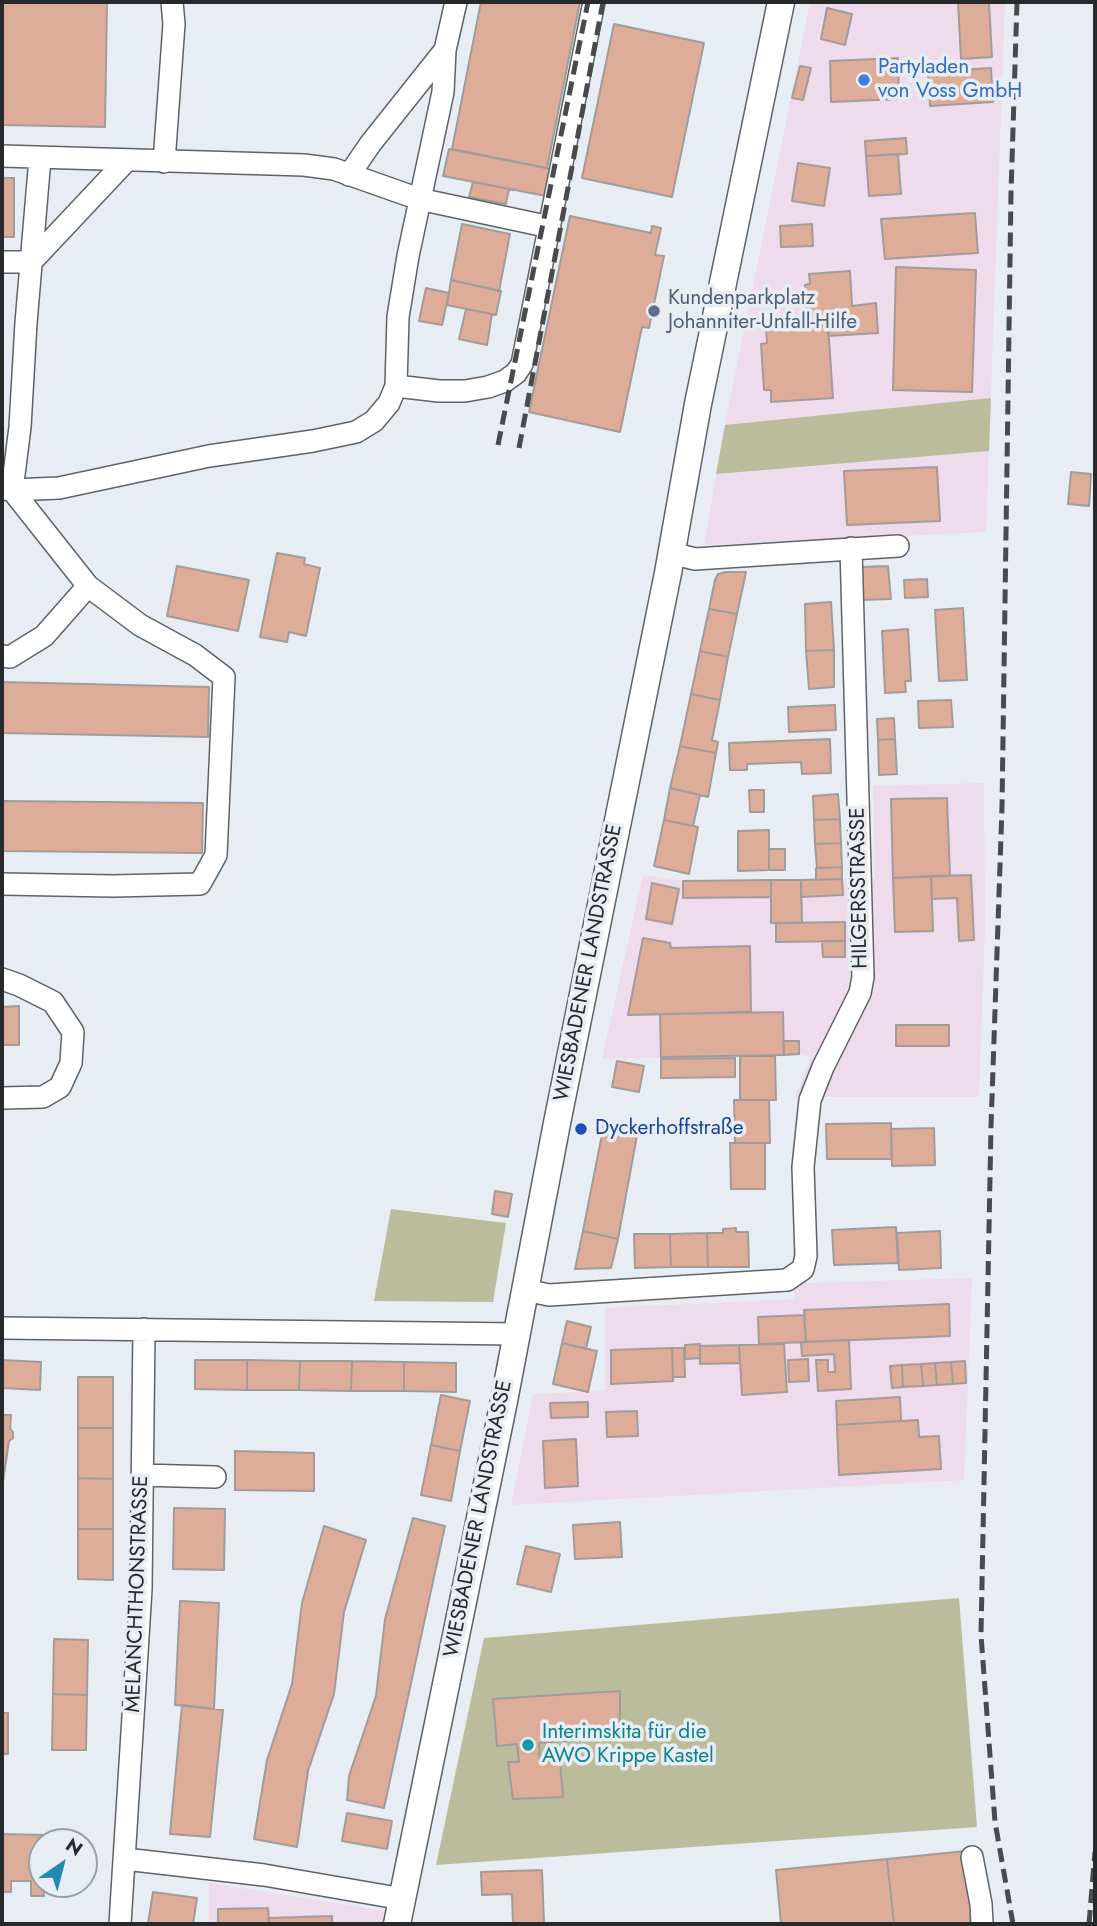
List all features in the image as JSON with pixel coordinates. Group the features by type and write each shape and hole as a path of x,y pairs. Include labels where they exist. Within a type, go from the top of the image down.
{"main road":[{"name":"WIESBADENER LANDSTRASSE","path":"397,1924 517,1334 698,404 781,2"}],"street":[{"path":"164,162 174,24 172,2"},
{"path":"7,490 59,488 209,456 313,441 356,432 374,421 389,403 396,386 398,317 419,199 443,92 445,50 456,2"},
{"path":"396,386 439,391 465,391 488,387 505,381 516,373 522,364 526,355 594,2"},
{"path":"349,175 445,50"},
{"path":"2,156 304,165 334,169 419,199 551,227"},
{"path":"7,490 20,427 40,158"},
{"path":"2,262 32,261 126,160"},
{"path":"2,884 200,884 216,855 224,677 195,654 139,625 88,586 7,490"},
{"path":"671,553 695,559 898,546"},
{"name":"HILGERSSTRASSE","path":"525,1290 549,1295 787,1280 803,1269 806,1256 803,1167 810,1100 823,1067 860,993 863,977 851,548"},
{"path":"2,656 10,657 44,636 88,586"},
{"path":"2,979 52,1002 73,1032 71,1062 60,1087 43,1097 2,1098"},
{"path":"2,1328 517,1334"},
{"name":"MELANCHTHONSTRASSE","path":"120,1924 141,1589 144,1329"},
{"path":"142,1475 215,1477"},
{"path":"972,1857 982,1924"},
{"path":"125,1859 264,1875 403,1899"}],"shaded area":[{"path":"810,2 1005,2 986,532 704,545 725,425"},
{"path":"984,783 985,929 979,1097 795,1097 811,1057 799,1054 602,1059 643,875 683,881 875,878 873,786"},
{"path":"972,1278 964,1480 511,1505 533,1394 605,1391 605,1308 795,1299 794,1284"},
{"path":"209,1883 385,1911 383,1924 209,1924"}],"green space":[{"path":"991,398 989,451 716,474 725,425"},
{"path":"391,1209 506,1223 493,1302 374,1301"},
{"path":"959,1598 977,1827 436,1865 484,1638"}],"building":[{"path":"2,2 107,2 105,127 2,125"},
{"path":"481,2 580,2 547,168 452,149"},
{"path":"958,2 989,2 992,57 961,59"},
{"path":"827,8 852,14 845,45 821,39"},
{"path":"614,24 704,43 672,197 582,178"},
{"name":"Partyladen von Voss GmbH","path":"898,58 899,99 831,102 830,61"},
{"path":"800,66 811,68 803,100 792,98"},
{"path":"991,68 993,102 930,106 928,72"},
{"path":"906,138 907,154 866,156 865,141"},
{"path":"449,149 551,169 546,196 443,176"},
{"path":"898,154 901,194 869,196 866,156"},
{"path":"798,163 830,168 824,206 792,201"},
{"path":"2,178 14,178 14,237 2,237"},
{"path":"473,182 509,189 506,204 469,197"},
{"path":"975,213 978,253 885,259 881,219"},
{"path":"570,216 651,233 652,226 661,228 655,255 664,256 649,328 642,327 620,432 529,412"},
{"path":"462,224 510,234 499,291 451,280"},
{"path":"812,224 813,246 781,247 780,226"},
{"path":"896,267 976,270 972,392 893,390"},
{"path":"850,271 852,306 876,303 878,333 828,336 828,325 808,326 805,285 810,284 809,274"},
{"path":"451,280 501,291 496,315 447,305"},
{"path":"426,288 449,293 442,325 419,321"},
{"path":"466,309 492,314 487,345 459,339"},
{"path":"828,325 833,398 771,402 771,390 764,390 761,344 767,343 766,329"},
{"path":"937,467 940,521 847,525 844,471"},
{"path":"1071,472 1091,474 1089,506 1068,504"},
{"path":"277,553 305,558 304,564 320,568 306,636 289,632 287,642 260,637"},
{"path":"177,566 249,580 238,631 167,616"},
{"path":"888,566 891,599 862,600 861,567"},
{"path":"746,572 737,614 709,609 715,580 718,574"},
{"path":"927,579 928,597 905,598 904,580"},
{"path":"831,602 834,650 806,651 805,604"},
{"path":"963,608 967,680 939,681 935,610"},
{"path":"709,609 737,614 728,657 700,651"},
{"path":"908,629 911,681 905,681 906,692 885,693 882,631"},
{"path":"834,650 834,687 809,689 806,651"},
{"path":"700,651 728,657 720,700 691,694"},
{"path":"2,682 209,687 208,737 2,733"},
{"path":"691,694 720,700 712,740 718,742 716,753 680,746"},
{"path":"951,700 953,727 919,728 918,701"},
{"path":"835,705 836,730 789,732 788,707"},
{"path":"894,718 895,739 878,740 877,719"},
{"path":"830,739 831,773 802,774 801,762 747,764 747,770 730,770 729,743"},
{"path":"895,739 897,774 879,775 878,740"},
{"path":"680,746 716,753 708,797 670,788"},
{"path":"670,788 700,795 693,826 664,820"},
{"path":"749,790 764,790 764,812 750,812"},
{"path":"838,794 840,819 814,820 813,796"},
{"path":"947,798 950,876 893,878 891,799"},
{"path":"2,801 203,803 202,853 2,851"},
{"path":"840,819 841,843 815,844 814,820"},
{"path":"664,820 698,827 689,874 654,866"},
{"path":"769,830 769,870 738,871 738,831"},
{"path":"841,843 842,867 817,868 815,844"},
{"path":"769,849 785,849 785,870 769,870"},
{"path":"842,867 842,879 816,880 816,868"},
{"path":"971,875 974,940 959,941 957,898 932,899 931,876"},
{"path":"931,876 933,931 895,932 893,878"},
{"path":"842,879 843,895 801,897 801,880"},
{"path":"771,880 801,880 802,923 771,923"},
{"path":"771,880 771,897 683,898 683,881"},
{"path":"652,883 679,889 672,924 646,919"},
{"path":"845,922 845,941 776,942 776,923"},
{"path":"643,938 670,943 671,948 750,946 751,1012 628,1015"},
{"path":"822,941 845,941 845,957 823,957"},
{"path":"19,1006 19,1045 2,1045 2,1007"},
{"path":"783,1012 784,1055 661,1057 660,1014"},
{"path":"896,1025 949,1025 949,1046 896,1046"},
{"path":"783,1041 799,1041 799,1054 784,1055"},
{"path":"740,1056 775,1056 776,1100 740,1100"},
{"path":"735,1058 735,1077 661,1078 661,1059"},
{"path":"617,1061 644,1066 639,1092 612,1087"},
{"path":"734,1100 769,1100 770,1143 735,1143"},
{"path":"891,1123 892,1159 827,1159 826,1124"},
{"path":"604,1124 638,1130 618,1239 583,1231"},
{"path":"934,1128 935,1165 892,1166 891,1129"},
{"path":"730,1143 765,1143 765,1189 731,1189"},
{"path":"495,1191 512,1194 508,1217 492,1214"},
{"path":"896,1227 898,1263 834,1265 832,1230"},
{"path":"736,1228 736,1232 748,1232 749,1267 708,1267 707,1233 723,1233 723,1229"},
{"path":"583,1231 618,1239 611,1268 575,1269"},
{"path":"940,1231 941,1268 899,1270 897,1233"},
{"path":"707,1233 708,1267 671,1267 670,1234"},
{"path":"634,1234 670,1234 671,1267 635,1268"},
{"path":"949,1304 950,1336 806,1342 804,1310"},
{"path":"804,1315 806,1342 759,1344 758,1317"},
{"path":"567,1321 591,1327 586,1349 562,1343"},
{"path":"849,1340 851,1389 818,1391 816,1360 828,1360 828,1372 835,1372 834,1354 802,1356 801,1342"},
{"path":"562,1343 597,1351 588,1392 553,1384"},
{"path":"700,1344 700,1358 685,1359 685,1345"},
{"path":"784,1344 787,1392 742,1395 739,1345"},
{"path":"739,1345 740,1363 700,1364 700,1346"},
{"path":"672,1348 673,1381 611,1384 611,1350"},
{"path":"672,1348 684,1348 685,1377 673,1377"},
{"path":"808,1359 809,1381 789,1382 788,1360"},
{"path":"2,1360 41,1362 40,1390 2,1388"},
{"path":"195,1360 247,1360 247,1390 195,1389"},
{"path":"247,1360 300,1361 299,1390 247,1390"},
{"path":"300,1361 352,1361 351,1391 299,1390"},
{"path":"352,1361 404,1362 404,1391 351,1391"},
{"path":"965,1361 966,1383 953,1384 951,1362"},
{"path":"404,1362 456,1363 456,1392 404,1391"},
{"path":"951,1362 953,1384 937,1385 935,1363"},
{"path":"935,1363 937,1385 923,1386 921,1364"},
{"path":"921,1364 923,1386 903,1387 902,1365"},
{"path":"902,1365 903,1387 892,1388 890,1366"},
{"path":"78,1377 113,1377 113,1428 78,1428"},
{"path":"441,1395 470,1401 460,1451 431,1445"},
{"path":"900,1397 901,1421 837,1425 836,1401"},
{"path":"588,1402 588,1417 551,1418 550,1403"},
{"path":"637,1411 638,1436 607,1437 606,1412"},
{"path":"2,1415 11,1415 10,1429 13,1438 9,1441 2,1488"},
{"path":"918,1420 919,1437 939,1436 941,1469 839,1475 837,1425"},
{"path":"78,1428 113,1428 113,1479 78,1478"},
{"path":"576,1439 578,1486 545,1488 543,1441"},
{"path":"431,1445 460,1451 451,1501 421,1495"},
{"path":"235,1451 314,1453 314,1491 235,1490"},
{"path":"78,1478 113,1479 113,1529 78,1529"},
{"path":"174,1508 225,1509 224,1570 173,1569"},
{"path":"413,1518 445,1526 384,1808 347,1800 349,1776 376,1696 385,1619"},
{"path":"620,1522 622,1557 575,1559 573,1525"},
{"path":"324,1526 366,1540 344,1612 334,1694 308,1771 297,1847 254,1839 267,1760 292,1684 302,1603"},
{"path":"78,1529 113,1529 113,1580 78,1579"},
{"path":"526,1546 560,1554 551,1592 517,1584"},
{"path":"180,1601 219,1603 214,1709 175,1705"},
{"path":"54,1639 88,1640 87,1695 53,1694"},
{"name":"Interimskita für die AWO Krippe Kastel","path":"620,1691 620,1736 539,1743 540,1762 560,1761 563,1797 513,1799 508,1762 519,1762 517,1744 497,1746 493,1699"},
{"path":"53,1694 87,1695 86,1750 52,1750"},
{"path":"182,1705 223,1710 210,1837 170,1834"},
{"path":"2,1713 8,1713 8,1754 2,1754"},
{"path":"347,1813 392,1821 387,1849 342,1841"},
{"path":"2,1834 28,1835 28,1881 11,1881 11,1892 2,1892"},
{"path":"966,1851 974,1924 894,1924 887,1859"},
{"path":"887,1859 894,1924 781,1924 776,1870"},
{"path":"542,1870 544,1924 513,1924 512,1894 482,1895 481,1872"},
{"path":"153,1892 197,1898 193,1924 148,1924"},
{"path":"268,1908 269,1924 218,1924 218,1909"},
{"path":"332,1916 332,1924 269,1924 268,1918"}],"railway":[{"path":"498,445 588,2"},
{"path":"519,448 603,2"},
{"path":"1013,1924 995,1822 981,1635 991,1127 1002,807 1011,193 1017,2"},
{"path":"1089,1924 1095,1852"}],"place":[{"name":"Partyladen von Voss GmbH","path":"864,80"},
{"name":"Kundenparkplatz Johanniter-Unfall-Hilfe","path":"654,311"},
{"name":"Dyckerhoffstraße","path":"581,1129"},
{"name":"Interimskita für die AWO Krippe Kastel","path":"528,1745"}]}
